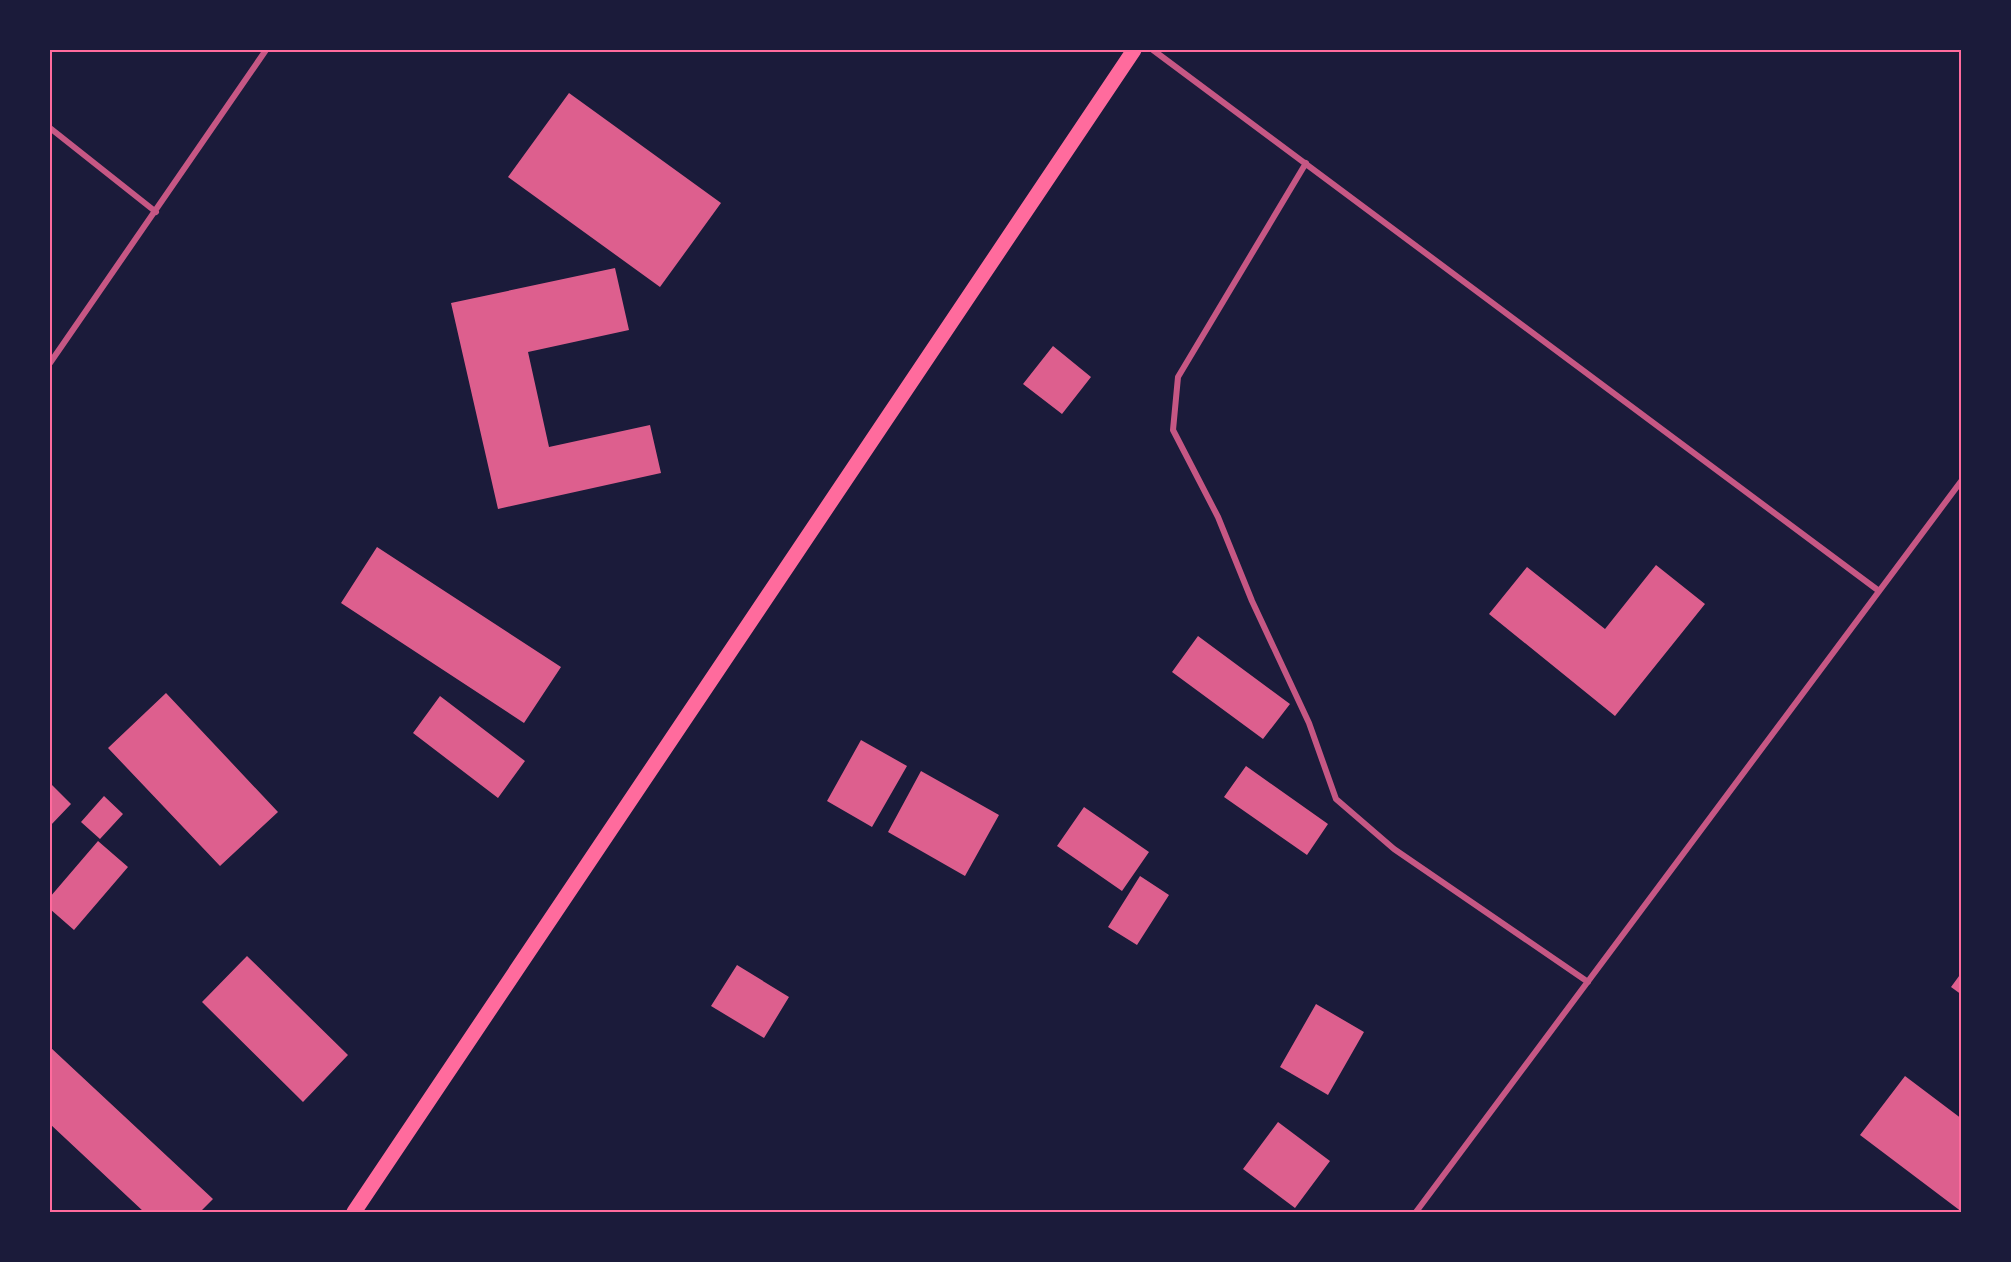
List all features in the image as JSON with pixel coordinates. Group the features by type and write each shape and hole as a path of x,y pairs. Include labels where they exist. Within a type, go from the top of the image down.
{"main road":[{"path":"354,1212 1134,50"}],"street":[{"path":"50,363 266,50"},
{"path":"1153,50 1879,591"},
{"path":"50,128 156,212"},
{"path":"1306,163 1178,377 1173,430 1218,517 1252,601 1310,723 1336,799 1394,849 1588,982"},
{"path":"1416,1212 1962,480"}],"building":[{"path":"569,93 721,203 660,287 508,177"},
{"path":"615,268 629,330 528,352 549,447 650,425 661,473 498,509 451,303"},
{"path":"1053,346 1091,377 1062,414 1023,384"},
{"path":"377,547 561,667 524,723 341,603"},
{"path":"1656,565 1705,604 1615,716 1489,614 1527,567 1605,629"},
{"path":"1198,636 1290,704 1263,739 1172,672"},
{"path":"166,693 278,812 220,866 108,748"},
{"path":"440,696 525,761 498,798 413,733"},
{"path":"861,740 907,766 872,827 827,801"},
{"path":"1246,766 1328,824 1307,855 1224,797"},
{"path":"921,771 999,815 965,876 888,832"},
{"path":"50,783 71,804 50,826"},
{"path":"104,796 123,814 100,839 81,822"},
{"path":"1084,807 1149,852 1122,891 1057,846"},
{"path":"98,841 128,867 74,930 50,909 50,897"},
{"path":"1140,876 1169,895 1137,945 1108,927"},
{"path":"247,956 348,1055 303,1102 202,1002"},
{"path":"737,965 789,997 764,1038 711,1006"},
{"path":"1962,972 1962,995 1951,987"},
{"path":"1316,1004 1364,1032 1328,1095 1280,1067"},
{"path":"50,1047 213,1199 200,1212 144,1212 50,1124"},
{"path":"1905,1076 1962,1119 1962,1212 1860,1135"},
{"path":"1278,1122 1330,1161 1295,1208 1243,1169"}]}
